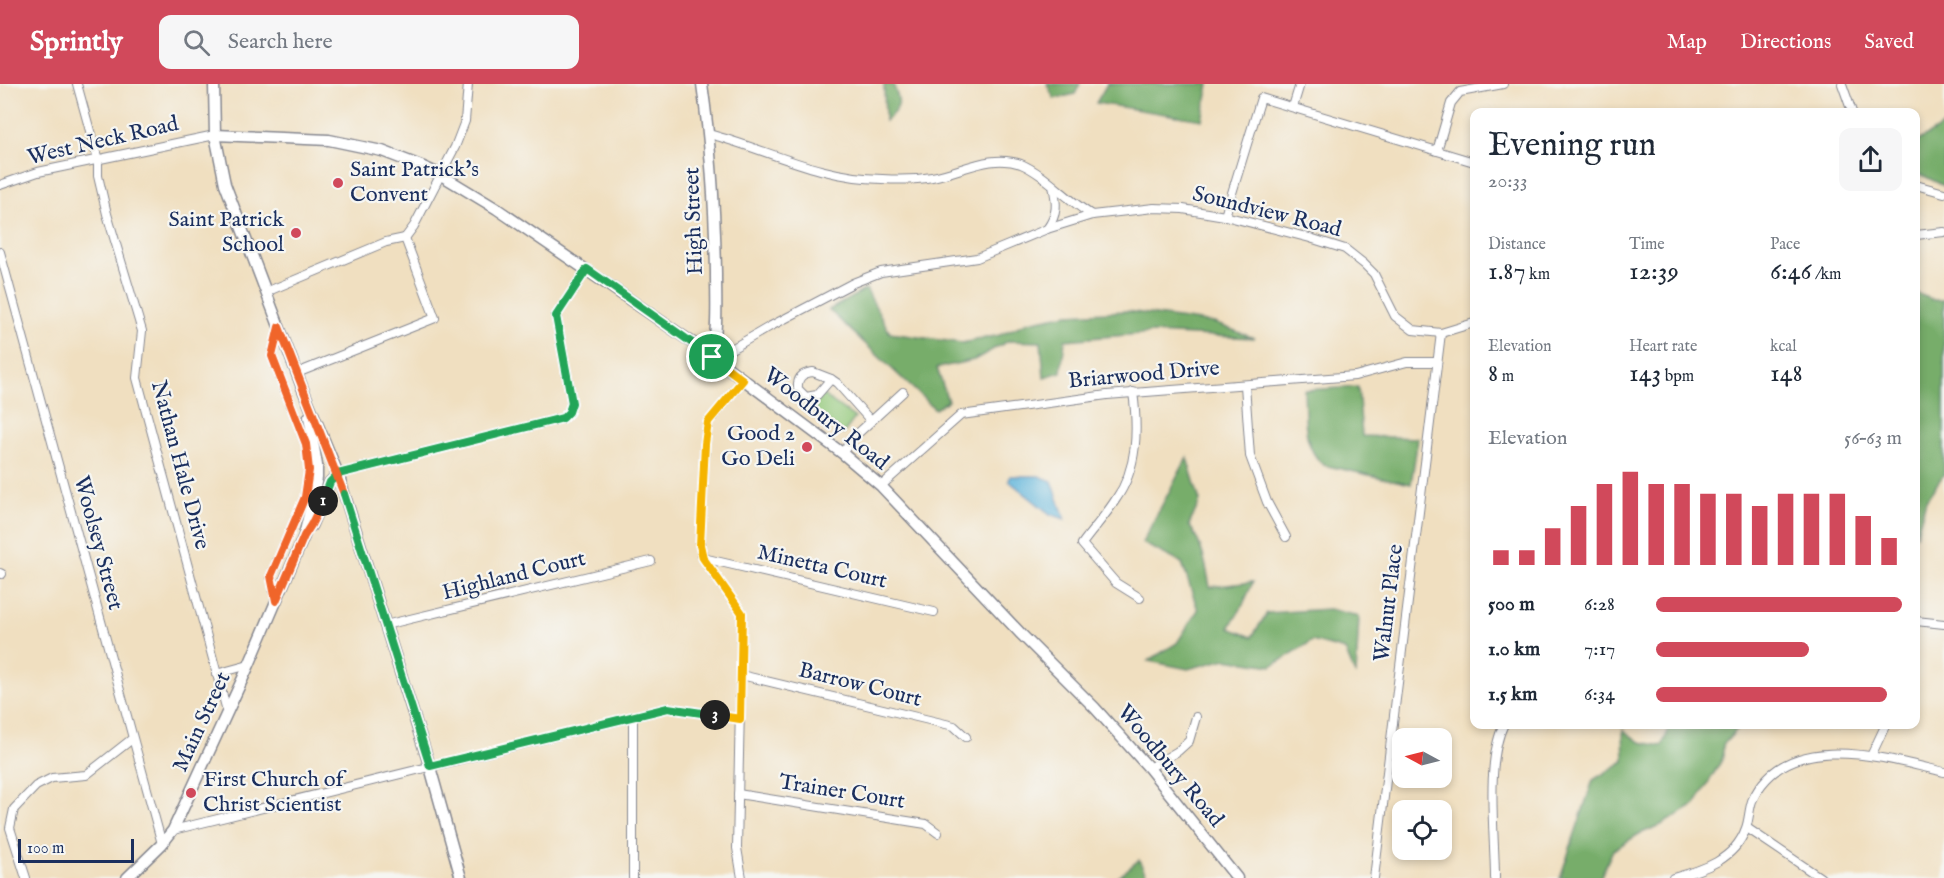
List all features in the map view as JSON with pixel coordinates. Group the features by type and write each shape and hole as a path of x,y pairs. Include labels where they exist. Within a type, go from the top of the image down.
{"main road":[{"name":"Main Street","path":"127,878 173,830 249,665 304,536 330,482 338,474 245,241 225,184 215,135 214,84"},
{"name":"High Street","path":"702,84 709,135 716,282 715,358"},
{"name":"Woodbury Road","path":"215,135 329,140 382,151 441,175 587,269 715,358 842,453 881,486 1095,708 1149,768 1237,878"},
{"name":"Main Street","path":"302,387 317,465 315,491 304,536"},
{"path":"338,474 430,766 461,878"}],"street":[{"name":"Nathan Hale Drive","path":"77,84 98,160 98,176 107,214 142,331 137,378 227,711"},
{"path":"266,292 386,242 405,238 414,226 455,147 465,121 468,84"},
{"path":"1293,107 1300,84"},
{"path":"1437,151 1451,103 1460,92 1503,84"},
{"path":"1842,84 1851,108"},
{"path":"1225,216 1261,98 1470,161"},
{"name":"West Neck Road","path":"0,186 38,172 148,147 215,135"},
{"path":"709,135 831,174 880,179 933,177 984,161 1004,160 1023,165 1092,215"},
{"path":"1047,229 1055,219 1057,203 1053,185"},
{"path":"1920,186 1944,193"},
{"name":"Soundview Road","path":"715,358 853,282 881,272 977,258 1047,229 1092,215 1154,208 1183,209 1225,216 1345,249 1374,274 1395,316 1413,330 1441,333 1470,324"},
{"path":"1920,235 1944,232"},
{"path":"297,373 435,318 405,238"},
{"name":"Woolsey Street","path":"0,252 162,844"},
{"path":"338,474 563,418 569,412 572,403 556,316 587,269"},
{"name":"Main Street","path":"276,601 271,576 305,497 309,470 306,444 272,356 279,327"},
{"name":"Walnut Place","path":"1374,878 1441,333"},
{"name":"Briarwood Drive","path":"881,486 961,415 1133,392 1354,376 1407,362 1437,362"},
{"path":"831,379 871,421"},
{"path":"742,878 738,848 738,794 742,613 703,558 700,545 708,422 743,380"},
{"path":"1245,385 1250,456 1267,502 1286,537"},
{"path":"842,453 855,436 903,392"},
{"path":"1133,392 1136,445 1129,473 1117,499 1082,544 1116,583 1140,598"},
{"name":"Minetta Court","path":"703,558 934,612"},
{"name":"Highland Court","path":"385,625 651,561"},
{"path":"1920,621 1944,624"},
{"path":"216,674 249,665"},
{"name":"Barrow Court","path":"741,675 954,726 966,737"},
{"path":"173,830 668,708 740,719"},
{"path":"633,717 633,878"},
{"path":"1149,768 1178,751 1189,741 1196,717"},
{"path":"1495,878 1494,758 1502,729"},
{"path":"1871,756 1884,729"},
{"path":"26,878 10,828 15,809 36,786 52,778 86,776 132,739"},
{"path":"1673,878 1708,867 1728,855 1740,842 1747,828 1752,802 1770,775 1793,761 1816,754 1841,753 1871,756 1944,772"},
{"name":"Trainer Court","path":"738,794 926,824 938,833"},
{"path":"1747,828 1821,878"}],"green space":[{"path":"884,84 893,84 898,96 895,112 885,121"},
{"path":"1047,84 1080,84 1075,94 1054,99"},
{"path":"1107,84 1209,84 1202,120 1096,103"},
{"path":"1944,125 1944,186 1920,174 1920,140"},
{"path":"866,289 890,333 962,343 1000,335 1028,322 1068,314 1127,311 1214,323 1254,338 1152,333 1065,340 1061,372 1044,377 1041,342 1008,341 974,360 937,368 948,401 935,409 829,310"},
{"path":"1920,295 1933,300 1944,300 1944,474 1926,500 1920,522"},
{"path":"1358,387 1362,436 1418,438 1411,484 1323,465 1311,448 1306,430 1304,390"},
{"path":"822,394 855,418 843,434 811,409"},
{"path":"1187,458 1200,501 1189,525 1200,547 1210,587 1253,582 1242,607 1229,628 1252,637 1267,613 1329,609 1359,616 1356,676 1345,650 1312,641 1272,666 1226,659 1188,669 1148,661 1177,643 1198,610 1182,563 1142,543"},
{"path":"1669,729 1737,729 1723,745 1723,758 1695,805 1613,850 1600,878 1560,878 1593,780 1624,761 1623,730 1640,742 1662,746"},
{"path":"1139,860 1148,878 1117,878"}],"water":[{"path":"1010,476 1039,476 1052,481 1065,519 1050,514 1009,481"}],"place":[{"name":"Saint Patrick's Convent","path":"338,183"},
{"name":"Saint Patrick School","path":"296,233"},
{"name":"Good 2 Go Deli","path":"807,447"},
{"name":"First Church of Christ Scientist","path":"191,793"}],"route":[{"path":"712,357 587,269 556,316 572,403 569,412 563,418 338,474 330,482 276,601 271,576 300,511 307,488 309,470 306,444 272,356 279,327 338,474 430,766 668,708 740,719 742,613 703,558 700,545 708,422 743,380 712,357"}]}
